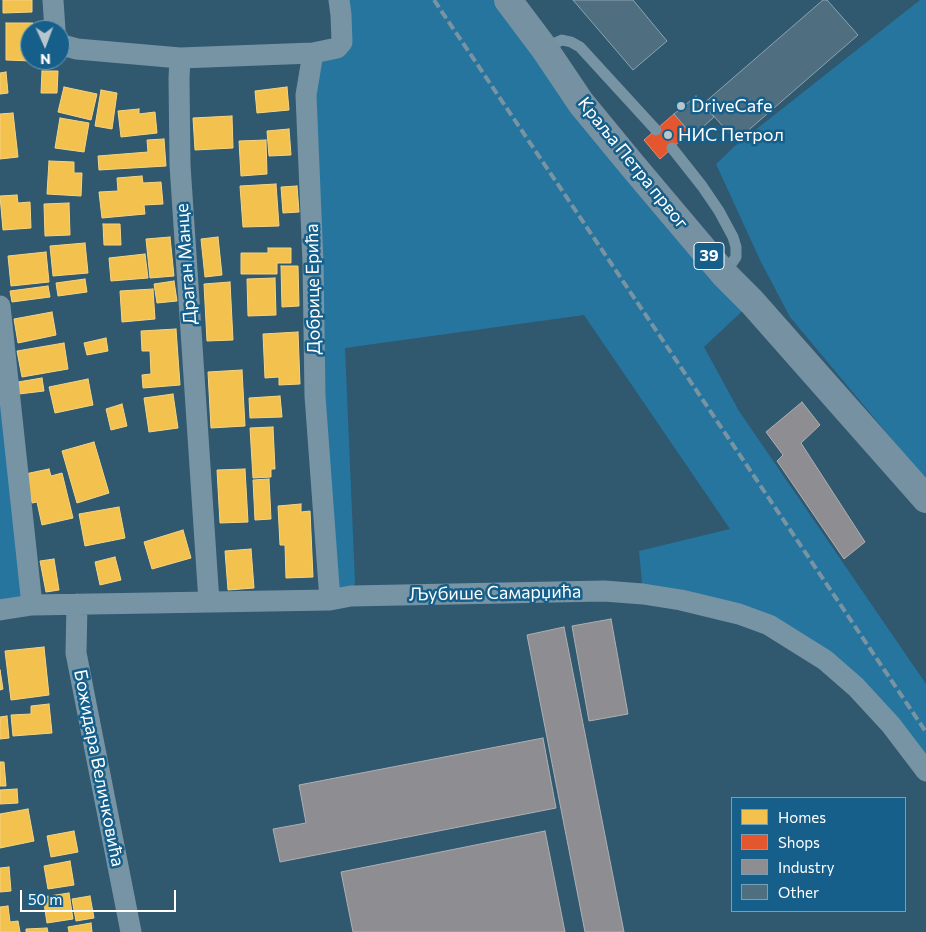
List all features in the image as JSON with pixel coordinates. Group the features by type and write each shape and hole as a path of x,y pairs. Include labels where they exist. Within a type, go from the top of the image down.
{"main road":[{"name":"Краља Петра првог","path":"508,0 581,102 632,165 724,274 759,309 926,499"}],"street":[{"path":"53,0 54,20"},
{"path":"70,47 180,58 313,52 337,48 342,42 341,15 338,0"},
{"name":"Добрице Ерића","path":"313,52 306,95 313,263 315,396 330,600"},
{"name":"Драган Манце","path":"180,58 178,78 180,165 209,602"},
{"path":"0,306 32,605"},
{"name":"Љубише Самарџића","path":"0,610 32,605 330,600 351,596 604,591 643,594 681,600 739,614 768,625 825,660 856,687 892,725 926,771"},
{"name":"Божидара Величковића","path":"77,604 76,653 131,932"}],"lane":[{"path":"544,48 562,40 580,47 656,130"},
{"path":"672,148 702,186 719,211 733,237 736,257 724,274"}],"shaded area":[{"path":"339,0 508,0 752,302 704,347 739,411 926,684 926,771 800,644 643,594 639,551 730,529 584,315 345,348 355,582 351,596 330,600 313,53 337,48"},
{"path":"920,0 926,0 926,480 790,317 761,262 716,164 735,146"},
{"path":"0,306 32,605 0,610"}],"building: Homes":[{"path":"3,0 32,0 32,12 3,13"},
{"path":"6,23 20,23 20,61 6,60"},
{"path":"42,71 58,71 57,93 41,93"},
{"path":"6,72 8,93 0,94 0,73"},
{"path":"64,87 97,94 91,120 58,112"},
{"path":"287,87 289,110 257,113 255,91"},
{"path":"101,90 117,93 112,129 95,126"},
{"path":"139,109 139,114 155,112 157,133 121,137 118,111"},
{"path":"13,113 18,157 0,159 0,114"},
{"path":"232,116 233,148 195,150 193,118"},
{"path":"60,118 89,123 84,152 55,148"},
{"path":"289,129 291,155 269,156 267,131"},
{"path":"164,139 166,166 99,170 98,156 148,152 147,140"},
{"path":"266,140 267,174 241,176 239,141"},
{"path":"49,161 74,162 74,173 82,173 81,196 47,194"},
{"path":"142,176 143,183 161,182 163,204 144,205 145,214 102,218 99,192 118,191 117,178"},
{"path":"276,184 279,226 243,227 240,186"},
{"path":"297,186 299,212 283,213 281,187"},
{"path":"17,195 18,203 30,202 31,228 3,230 0,196"},
{"path":"69,203 70,235 45,236 44,204"},
{"path":"103,224 120,224 121,245 104,245"},
{"path":"170,237 174,276 150,278 146,239"},
{"path":"218,237 222,275 205,277 201,239"},
{"path":"85,243 88,273 53,276 50,246"},
{"path":"268,248 291,248 291,263 277,263 277,274 241,274 241,253 268,253"},
{"path":"46,252 49,282 11,286 8,256"},
{"path":"145,254 148,278 111,281 109,258"},
{"path":"281,266 298,266 299,306 282,307"},
{"path":"275,278 276,315 248,316 247,279"},
{"path":"85,279 87,292 58,296 56,283"},
{"path":"174,281 177,301 157,303 154,284"},
{"path":"230,282 233,340 207,341 204,284"},
{"path":"48,286 50,297 12,302 10,291"},
{"path":"153,289 155,319 122,322 120,291"},
{"path":"52,312 56,335 18,343 14,319"},
{"path":"176,329 180,385 143,388 142,375 151,374 150,351 142,351 141,331"},
{"path":"298,332 300,384 279,385 279,377 265,378 263,334"},
{"path":"106,338 108,351 87,355 84,343"},
{"path":"64,343 68,369 22,377 17,351"},
{"path":"242,370 245,426 211,428 208,372"},
{"path":"42,378 44,391 19,394 18,382"},
{"path":"88,379 93,405 55,413 49,387"},
{"path":"173,394 178,428 149,432 144,398"},
{"path":"280,396 282,417 250,418 249,398"},
{"path":"122,404 127,426 111,430 106,409"},
{"path":"273,427 275,469 271,469 271,477 253,478 250,428"},
{"path":"94,442 109,493 77,503 62,451"},
{"path":"49,469 51,476 62,473 73,518 42,525 37,502 32,503 25,474"},
{"path":"245,469 248,522 220,523 217,470"},
{"path":"269,479 271,519 255,520 253,480"},
{"path":"301,504 301,512 310,511 313,577 286,578 285,545 280,545 278,506"},
{"path":"119,507 125,538 85,546 79,514"},
{"path":"183,530 191,558 152,569 144,542"},
{"path":"251,549 254,588 228,590 225,551"},
{"path":"115,557 121,580 100,585 95,562"},
{"path":"54,559 59,590 46,592 40,561"},
{"path":"44,647 49,695 11,700 5,651"},
{"path":"0,670 3,689 0,690"},
{"path":"49,704 52,733 13,736 11,715 31,714 31,706"},
{"path":"7,716 9,738 0,739 0,717"},
{"path":"0,762 4,762 6,786 0,786"},
{"path":"17,789 18,803 0,804 0,790"},
{"path":"28,809 34,841 0,848 0,814"},
{"path":"74,831 78,852 51,857 47,836"},
{"path":"70,861 74,885 48,889 44,866"},
{"path":"9,867 11,891 0,892 0,868"},
{"path":"69,893 73,919 47,923 43,897"},
{"path":"90,896 94,918 76,921 72,899"},
{"path":"8,906 10,922 18,921 20,932 0,932 0,907"},
{"path":"91,923 92,932 69,932 68,927"},
{"path":"47,928 48,932 26,932 26,929"}],"building: Shops":[{"path":"674,114 690,132 660,159 644,140"}],"building: Industry":[{"path":"802,402 820,425 801,443 865,542 844,559 777,461 783,455 766,432"},
{"path":"611,619 628,714 589,721 572,626"},
{"path":"564,627 624,932 585,932 527,635"},
{"path":"543,738 556,808 280,862 273,829 306,823 299,785"},
{"path":"545,831 565,932 353,932 341,872"}],"building: Other":[{"path":"573,0 633,0 667,41 633,70"},
{"path":"823,0 827,0 858,35 736,141 703,104"},
{"path":"696,96 714,117 693,136 674,114"}],"railway":[{"path":"434,0 926,732"}],"place":[{"name":"DriveCafe","path":"681,106"},
{"name":"НИС Петрол","path":"668,135"}]}
